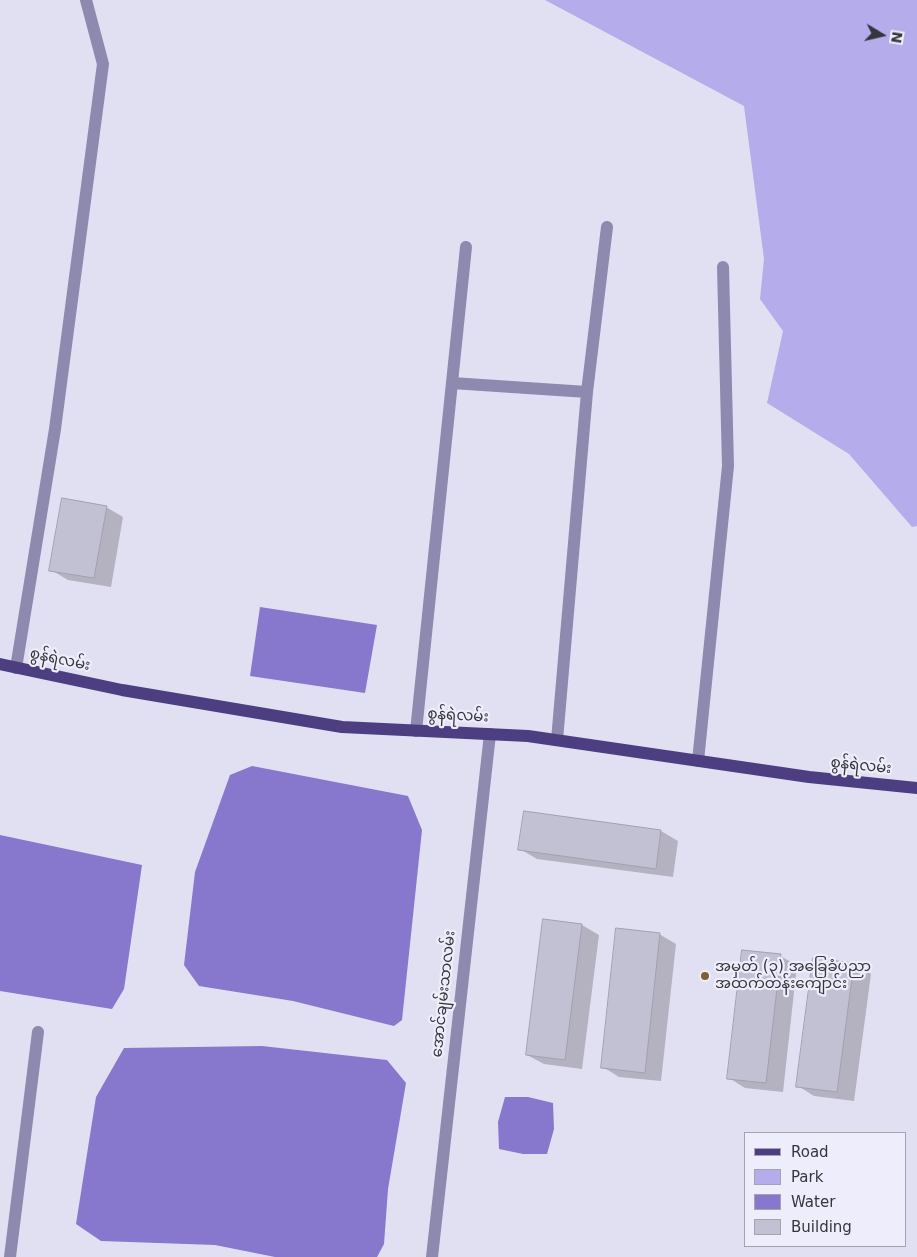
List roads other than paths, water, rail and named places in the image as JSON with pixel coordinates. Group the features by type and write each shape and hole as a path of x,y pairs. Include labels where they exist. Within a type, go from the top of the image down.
{"main road":[{"name":"စွန်ရဲလမ်း","path":"0,664 122,690 332,726 528,736 809,776 917,788"}],"street":[{"path":"16,668 55,429 102,64 86,0"},
{"path":"557,740 587,392 607,227"},
{"path":"416,731 466,247"},
{"path":"698,761 728,466 723,267"},
{"path":"452,382 587,392"},
{"name":"အောင်ချမ်းသာလမ်း","path":"432,1257 490,734"},
{"path":"10,1257 38,1032"}],"water":[{"path":"260,607 377,625 365,693 250,676"},
{"path":"252,766 408,796 422,830 402,1020 394,1026 293,1001 199,986 184,965 195,872 230,775"},
{"path":"0,835 142,865 124,989 112,1009 0,991"},
{"path":"262,1046 387,1060 406,1083 388,1189 384,1244 377,1257 275,1257 215,1245 101,1241 76,1224 96,1097 124,1048"},
{"path":"505,1097 528,1097 553,1103 554,1129 547,1154 523,1154 499,1149 498,1122"}],"place":[{"name":"အမှတ် (၃) အခြေခံပညာ အထက်တန်းကျောင်း","path":"705,976"}]}
